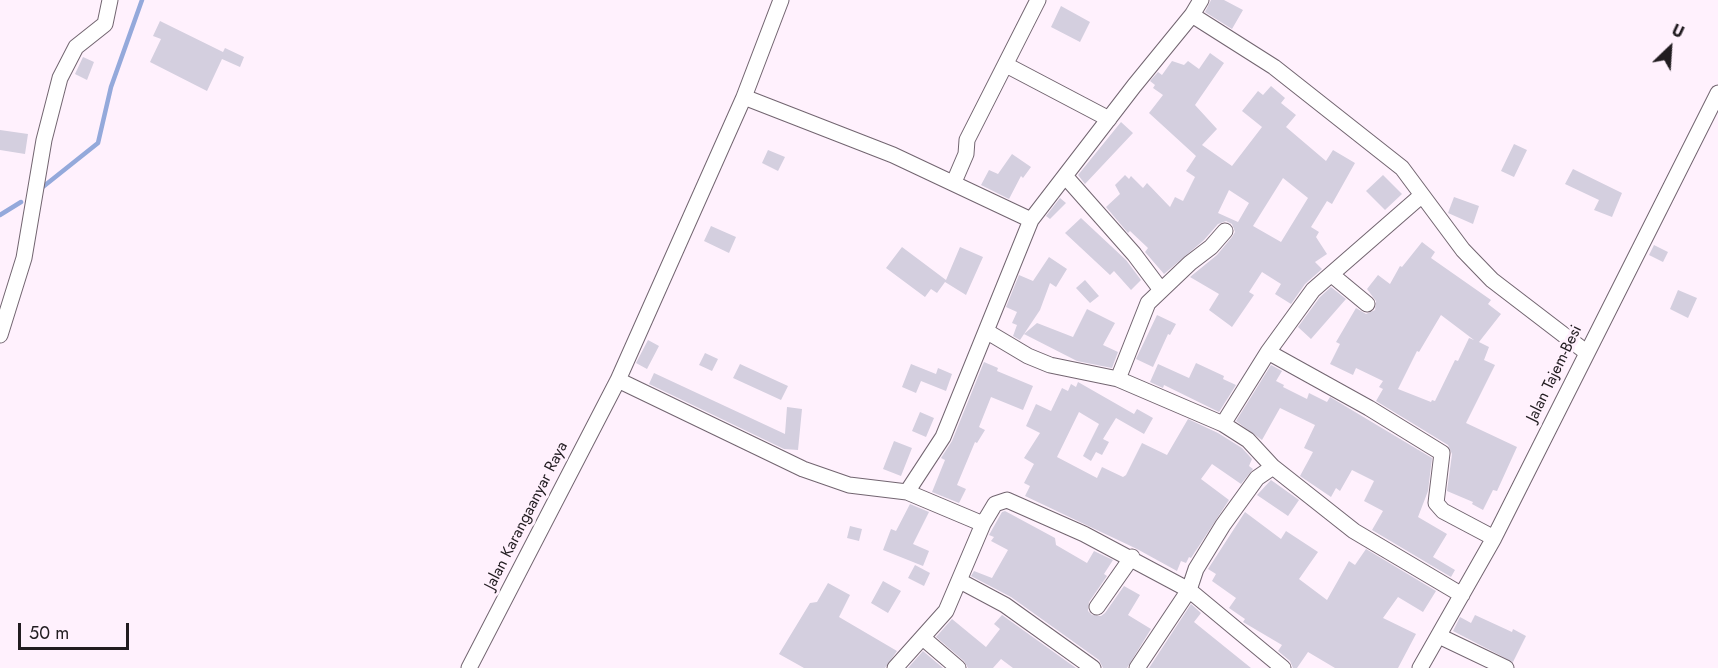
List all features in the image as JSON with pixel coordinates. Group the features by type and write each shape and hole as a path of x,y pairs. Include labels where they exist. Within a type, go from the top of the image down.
{"street":[{"path":"0,335 24,258 44,140 60,78 76,47 105,24 110,0"},
{"name":"Jalan Karangaanyar Raya","path":"469,668 618,380 744,97 781,0"},
{"path":"954,182 966,154 967,140 1038,0"},
{"path":"907,492 944,438 1031,220 1192,15 1201,0"},
{"path":"1192,15 1274,67 1402,168 1463,250 1492,280 1586,352"},
{"path":"1012,68 1109,119"},
{"name":"Jalan Tajem-Besi","path":"1420,668 1494,537 1718,93"},
{"path":"744,97 893,155 1031,220"},
{"path":"1065,176 1134,254 1161,290"},
{"path":"1223,424 1268,352 1313,290 1422,195"},
{"path":"1118,379 1144,308 1161,290 1211,247 1225,231"},
{"path":"1332,275 1367,304"},
{"path":"986,331 1028,356 1050,365 1118,379 1223,424 1248,440 1273,467 1354,531 1462,595"},
{"path":"1268,352 1369,408 1442,453 1436,503 1443,511 1494,537"},
{"path":"618,380 803,469 849,485 907,492 983,524"},
{"path":"1137,668 1189,590 1196,569 1223,525 1257,478 1273,467"},
{"path":"895,668 924,638 946,610 983,524 995,504 1007,500 1064,524 1132,557 1189,590 1265,663 1283,668"},
{"path":"1097,607 1132,557"},
{"path":"960,581 1005,604 1093,668"},
{"path":"1439,636 1506,668"},
{"path":"924,638 958,668"}],"building":[{"path":"1211,0 1224,0 1243,10 1232,29 1205,12"},
{"path":"1061,6 1090,22 1080,42 1051,27"},
{"path":"160,21 223,52 225,48 244,57 240,67 222,59 207,91 150,62 161,39 153,36"},
{"path":"1210,53 1224,63 1195,105 1217,129 1202,145 1232,166 1262,127 1242,111 1258,91 1263,95 1271,86 1285,98 1281,103 1296,115 1286,127 1326,161 1333,150 1355,163 1332,204 1327,201 1311,227 1319,232 1316,237 1327,254 1315,262 1322,269 1305,284 1291,304 1275,294 1281,284 1262,272 1249,292 1254,295 1232,327 1209,310 1219,294 1190,277 1217,255 1232,237 1235,232 1232,224 1226,221 1218,224 1204,240 1164,274 1145,252 1148,248 1130,231 1128,233 1106,207 1120,194 1115,185 1125,175 1129,179 1131,176 1143,188 1147,183 1170,207 1175,197 1183,201 1195,177 1186,171 1196,156 1149,113 1163,95 1153,88 1155,85 1150,81 1158,72 1162,75 1172,61 1184,65 1188,61 1199,69","holes":["1283,178 1308,198 1281,242 1253,226","1229,190 1249,203 1238,222 1218,213"]},
{"path":"83,57 94,62 87,80 75,74"},
{"path":"1121,122 1133,133 1085,184 1078,175"},
{"path":"0,130 28,134 25,154 0,150"},
{"path":"1514,144 1527,150 1514,177 1501,171"},
{"path":"768,150 785,157 778,171 762,163"},
{"path":"1012,154 1031,167 1023,178 1021,176 1009,199 981,185 989,170 998,174"},
{"path":"1573,169 1622,193 1612,217 1594,210 1599,200 1565,184"},
{"path":"1383,175 1402,194 1385,210 1366,191"},
{"path":"1454,197 1479,206 1473,224 1448,213"},
{"path":"1060,198 1066,203 1050,219 1046,216"},
{"path":"1081,218 1126,260 1141,280 1131,290 1114,271 1110,275 1065,233"},
{"path":"711,226 736,237 729,253 704,241"},
{"path":"1422,242 1435,252 1431,258 1491,300 1488,304 1501,314 1479,342 1489,347 1484,360 1495,365 1466,423 1517,447 1497,491 1493,490 1483,510 1472,504 1473,502 1447,491 1452,454 1448,445 1376,401 1383,389 1379,387 1383,381 1356,368 1353,375 1330,364 1340,344 1336,342 1356,308 1366,314 1375,310 1376,301 1367,289 1378,275 1390,284 1400,266 1402,267","holes":["1441,315 1474,340 1469,338 1458,361 1455,360 1435,401 1431,402 1398,389 1417,351 1419,352"]},
{"path":"1654,245 1668,252 1663,262 1649,255"},
{"path":"902,247 946,280 960,247 983,257 966,295 945,282 937,293 931,289 925,297 886,268"},
{"path":"1049,257 1067,269 1056,287 1050,283 1040,310 1020,340 1013,336 1017,325 1012,323 1017,312 1006,307 1019,275 1033,281"},
{"path":"1085,280 1099,296 1090,303 1076,288"},
{"path":"1331,287 1346,299 1311,339 1298,327 1320,297"},
{"path":"1678,290 1697,298 1688,318 1670,309"},
{"path":"1087,309 1115,323 1103,345 1118,352 1112,368 1077,361 1024,334 1037,323 1073,337"},
{"path":"1157,315 1176,324 1170,335 1168,334 1153,367 1136,359"},
{"path":"648,340 659,346 647,369 636,363"},
{"path":"705,353 718,359 712,371 699,365"},
{"path":"984,362 998,368 997,371 1033,386 1023,410 991,397 979,427 985,430 977,443 975,442 957,485 966,489 959,503 932,492 945,460 941,458 952,441"},
{"path":"1196,363 1224,376 1223,379 1236,385 1219,412 1164,385 1163,388 1150,382 1158,364 1189,378"},
{"path":"740,364 788,386 781,400 733,378"},
{"path":"911,364 936,374 938,368 952,374 946,391 921,381 916,393 902,387"},
{"path":"1271,365 1282,371 1276,381 1284,385 1283,387 1307,399 1309,393 1327,402 1330,397 1432,458 1428,491 1418,517 1447,534 1433,557 1455,570 1451,577 1372,530 1383,511 1364,501 1374,481 1352,470 1340,491 1336,488 1331,497 1300,476 1313,452 1304,448 1315,425 1280,408 1262,440 1236,421"},
{"path":"654,373 785,434 787,407 802,409 798,450 784,449 649,384"},
{"path":"1078,382 1134,414 1137,409 1153,418 1144,434 1116,418 1103,439 1109,442 1102,455 1096,452 1091,461 1083,456 1099,424 1079,412 1057,457 1097,478 1102,467 1123,477 1126,475 1142,443 1167,455 1188,419 1218,433 1242,448 1252,459 1249,466 1253,469 1241,484 1212,464 1201,479 1229,500 1191,558 1189,557 1186,563 1181,561 1177,571 1137,549 1025,496 1030,486 1024,483 1034,464 1024,458 1040,433 1026,426 1036,404 1051,411 1062,388 1068,391 1071,384 1076,387"},
{"path":"920,412 934,418 926,437 912,431"},
{"path":"894,441 912,448 901,476 883,469"},
{"path":"1271,480 1299,500 1288,516 1257,495"},
{"path":"910,504 929,512 913,544 929,551 923,566 883,550 891,529 896,531"},
{"path":"1005,511 1055,538 1056,545 1087,563 1094,551 1113,560 1104,574 1107,576 1089,602 1088,611 1092,615 1101,616 1124,586 1140,595 1128,615 1151,629 1127,668 1103,668 1099,660 1011,597 971,576 974,571 992,578 1008,550 991,541 994,537 989,535 1002,512"},
{"path":"1245,512 1281,539 1286,531 1318,552 1299,579 1327,600 1349,561 1355,565 1366,549 1436,591 1423,612 1398,597 1383,618 1416,634 1398,668 1335,668 1308,652 1297,668 1293,668 1290,661 1278,651 1282,645 1243,622 1245,619 1229,608 1236,598 1212,581 1216,574 1208,569"},
{"path":"850,526 862,529 859,541 847,538"},
{"path":"915,565 930,573 924,586 908,578"},
{"path":"883,581 901,591 888,613 871,603"},
{"path":"828,583 850,595 839,617 897,651 885,668 804,668 779,654 810,603 817,602"},
{"path":"1191,604 1201,613 1194,622 1251,668 1149,668"},
{"path":"1002,615 1076,668 1013,668 1001,659 993,668 968,668 964,661 936,637 952,619 986,647 1000,629 994,624"},
{"path":"1475,615 1526,636 1513,662 1453,631 1460,617 1471,623"},
{"path":"923,651 943,668 908,668"}],"waterway":[{"path":"39,190 98,143 111,87 142,0"},
{"path":"0,215 21,202"}]}
